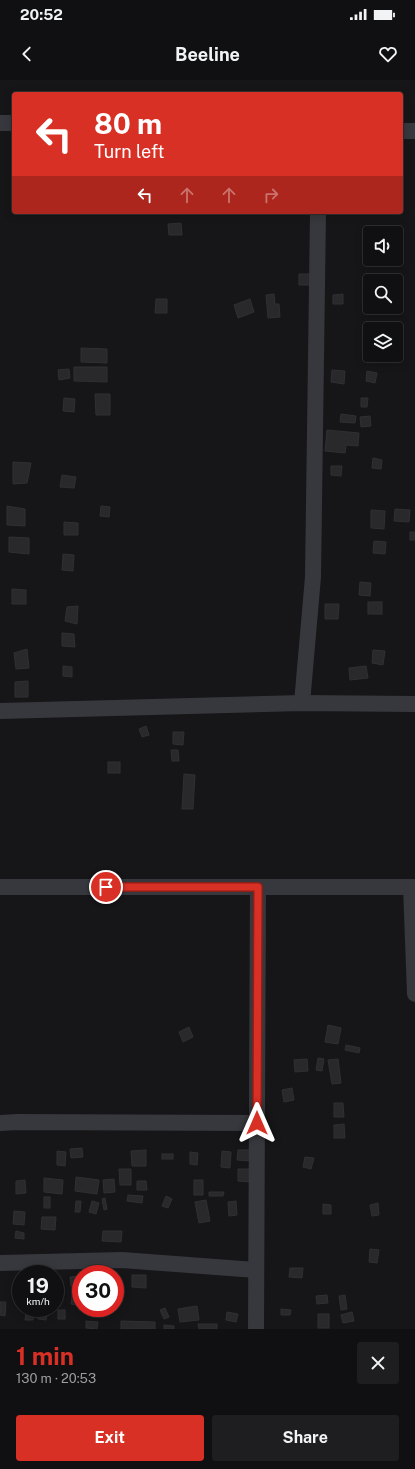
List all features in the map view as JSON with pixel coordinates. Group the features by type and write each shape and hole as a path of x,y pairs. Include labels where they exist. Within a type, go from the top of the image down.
{"street":[{"path":"0,123 12,123"},
{"path":"403,131 415,131"},
{"path":"302,703 313,577 318,214"},
{"path":"0,711 302,703 415,704"},
{"path":"0,887 413,887 415,994"},
{"path":"256,1329 258,887"},
{"path":"0,1122 257,1123"},
{"path":"0,1263 122,1260 256,1270"}],"building":[{"path":"181,223 182,235 169,235 168,224"},
{"path":"299,274 313,274 314,285 299,285"},
{"path":"274,294 275,304 279,304 280,317 268,318 266,295"},
{"path":"343,294 343,304 333,304 333,295"},
{"path":"156,299 167,299 167,313 155,313"},
{"path":"250,299 254,312 238,318 234,305"},
{"path":"81,348 107,349 107,363 81,362"},
{"path":"74,367 107,367 107,382 74,381"},
{"path":"69,369 70,378 59,380 58,370"},
{"path":"332,370 345,371 344,384 331,382"},
{"path":"367,371 377,373 375,383 366,381"},
{"path":"95,394 110,394 110,415 96,415"},
{"path":"64,398 75,399 74,412 63,411"},
{"path":"361,398 368,398 367,407 361,407"},
{"path":"341,414 356,416 355,423 340,422"},
{"path":"370,416 371,426 361,427 360,417"},
{"path":"327,430 359,433 358,446 346,445 345,453 325,451"},
{"path":"373,458 382,460 381,469 372,468"},
{"path":"13,462 31,463 27,483 13,484"},
{"path":"331,466 342,466 341,476 331,475"},
{"path":"62,475 76,477 74,488 60,487"},
{"path":"7,506 25,509 25,526 7,525"},
{"path":"101,506 110,507 109,517 100,516"},
{"path":"395,509 410,510 409,522 394,521"},
{"path":"371,510 385,511 384,529 371,528"},
{"path":"64,522 78,523 78,535 64,535"},
{"path":"410,532 415,532 415,540 410,540"},
{"path":"9,537 29,538 29,554 9,552"},
{"path":"374,541 386,542 385,554 373,553"},
{"path":"63,554 74,555 73,571 62,570"},
{"path":"360,582 371,583 370,596 359,595"},
{"path":"12,589 26,590 26,604 12,604"},
{"path":"368,602 382,602 382,614 368,614"},
{"path":"325,604 339,604 338,619 325,619"},
{"path":"78,606 77,624 65,621 67,607"},
{"path":"62,633 74,634 75,647 62,646"},
{"path":"27,649 29,668 16,669 14,653"},
{"path":"373,650 385,651 383,665 372,663"},
{"path":"63,666 72,667 72,677 63,676"},
{"path":"366,666 368,678 350,680 349,668"},
{"path":"28,681 28,697 15,697 15,682"},
{"path":"146,726 149,735 142,737 139,729"},
{"path":"173,732 184,732 183,745 173,744"},
{"path":"171,750 178,750 179,761 172,761"},
{"path":"108,762 120,762 120,773 108,773"},
{"path":"184,774 195,775 193,809 182,809"},
{"path":"328,1025 341,1028 338,1044 325,1042"},
{"path":"189,1027 193,1037 183,1042 179,1032"},
{"path":"346,1045 360,1048 359,1053 345,1050"},
{"path":"318,1058 324,1059 322,1071 316,1070"},
{"path":"307,1059 308,1071 295,1072 294,1060"},
{"path":"338,1059 341,1083 332,1084 328,1060"},
{"path":"292,1088 294,1100 284,1102 282,1090"},
{"path":"334,1103 343,1103 344,1117 334,1117"},
{"path":"344,1124 345,1138 334,1138 334,1125"},
{"path":"82,1148 83,1157 71,1158 70,1149"},
{"path":"146,1150 146,1166 132,1166 131,1151"},
{"path":"238,1150 253,1150 253,1161 237,1160"},
{"path":"57,1151 66,1152 65,1166 57,1165"},
{"path":"222,1151 231,1152 230,1168 221,1167"},
{"path":"190,1152 198,1153 197,1165 190,1164"},
{"path":"162,1154 173,1154 173,1159 162,1159"},
{"path":"305,1157 314,1158 311,1169 303,1167"},
{"path":"119,1169 131,1169 131,1185 120,1185"},
{"path":"238,1169 252,1169 252,1182 238,1181"},
{"path":"76,1177 99,1180 97,1194 75,1191"},
{"path":"44,1178 63,1180 62,1194 44,1192"},
{"path":"114,1179 115,1192 104,1193 103,1180"},
{"path":"25,1180 26,1193 16,1194 16,1181"},
{"path":"194,1180 203,1180 203,1195 194,1195"},
{"path":"137,1181 146,1181 147,1190 137,1190"},
{"path":"209,1192 224,1192 223,1196 209,1196"},
{"path":"128,1195 143,1196 142,1203 127,1201"},
{"path":"166,1196 172,1199 168,1208 162,1206"},
{"path":"44,1197 50,1197 50,1208 44,1208"},
{"path":"105,1198 107,1209 104,1210 102,1199"},
{"path":"206,1200 210,1221 199,1223 195,1202"},
{"path":"76,1201 81,1201 80,1212 75,1212"},
{"path":"92,1201 99,1203 96,1214 89,1212"},
{"path":"236,1201 237,1215 229,1216 228,1202"},
{"path":"378,1203 379,1215 372,1216 370,1205"},
{"path":"323,1204 331,1205 331,1214 323,1214"},
{"path":"14,1211 25,1212 24,1225 13,1224"},
{"path":"42,1217 56,1217 55,1230 41,1229"},
{"path":"16,1231 24,1233 24,1239 15,1238"},
{"path":"103,1231 122,1231 121,1242 102,1241"},
{"path":"370,1249 379,1250 377,1263 369,1262"},
{"path":"290,1268 303,1268 302,1278 289,1277"},
{"path":"132,1275 146,1275 146,1288 132,1287"},
{"path":"70,1277 72,1277 72,1286 71,1286"},
{"path":"327,1295 328,1303 317,1304 316,1296"},
{"path":"345,1295 347,1309 341,1310 339,1296"},
{"path":"0,1302 6,1302 5,1316 0,1315"},
{"path":"197,1306 199,1320 180,1322 178,1309"},
{"path":"165,1308 169,1317 164,1319 160,1310"},
{"path":"281,1309 291,1310 290,1315 281,1315"},
{"path":"65,1310 65,1319 58,1319 58,1317 64,1317"},
{"path":"227,1312 238,1314 236,1322 226,1320"},
{"path":"352,1312 354,1321 343,1323 341,1315"},
{"path":"318,1314 329,1314 329,1328 318,1328"},
{"path":"25,1317 33,1317 33,1320 25,1320"},
{"path":"38,1317 46,1317 46,1320 38,1319"},
{"path":"86,1321 98,1322 97,1329 86,1328"},
{"path":"121,1321 155,1322 155,1329 121,1329"},
{"path":"198,1324 217,1324 217,1329 199,1329"},
{"path":"164,1325 174,1326 174,1329 164,1329"}],"route":[{"path":"106,887 258,887 257,1123"}]}
